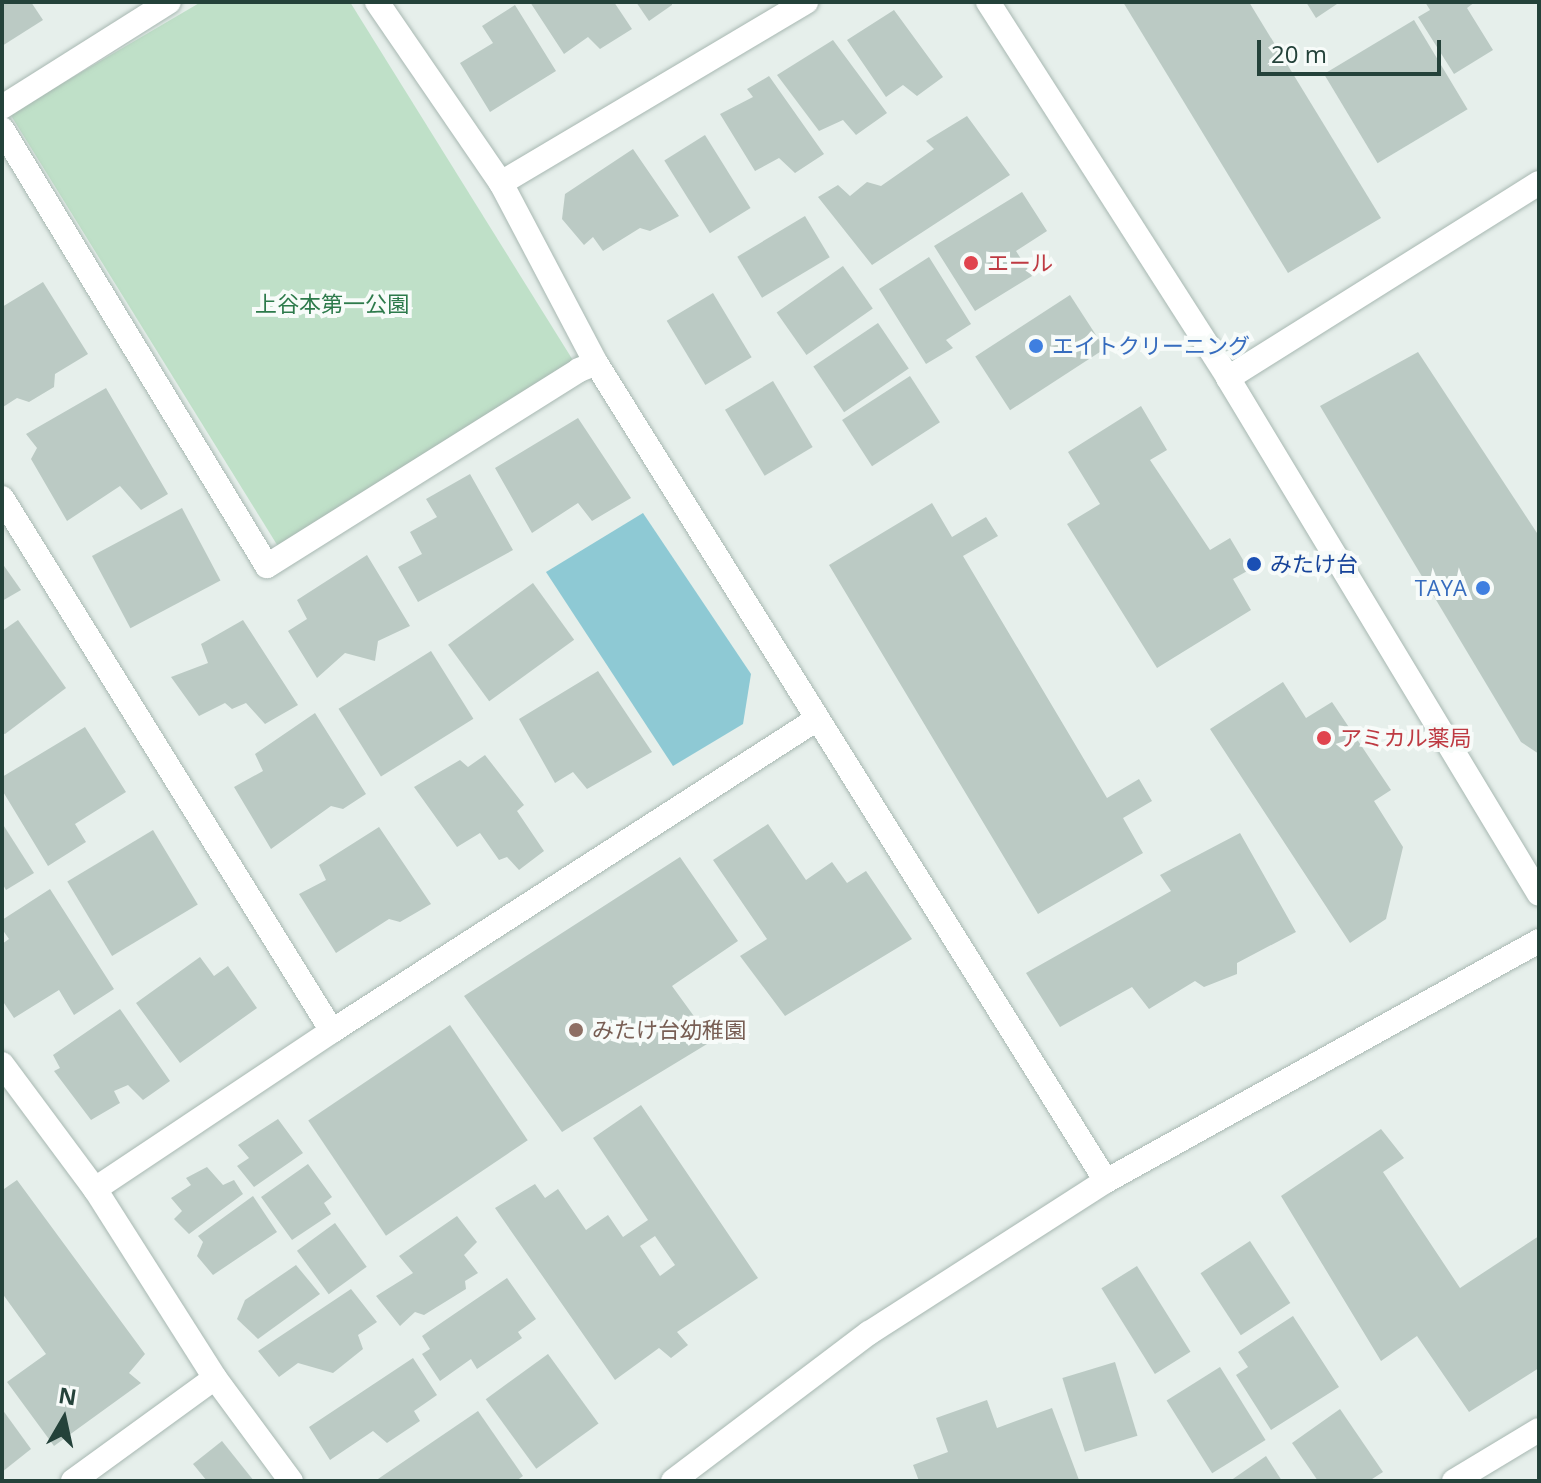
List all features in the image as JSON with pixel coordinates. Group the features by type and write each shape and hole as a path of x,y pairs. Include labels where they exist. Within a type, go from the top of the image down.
{"street":[{"path":"2,107 169,2"},
{"path":"377,2 501,183 596,363 1106,1181"},
{"path":"501,183 806,2"},
{"path":"988,2 1228,378 1539,894"},
{"path":"2,129 267,566 579,370 596,363"},
{"path":"1228,378 1539,183"},
{"path":"2,498 332,1031"},
{"path":"95,1189 332,1031 817,719"},
{"path":"673,1481 869,1333 1106,1181 1539,941"},
{"path":"2,1064 95,1189 215,1378 291,1481"},
{"path":"73,1481 215,1378"},
{"path":"1454,1481 1539,1430"}],"green space":[{"name":"上谷本第一公園","path":"201,2 350,2 579,370 284,556 10,114"}],"water":[{"path":"643,513 751,674 743,724 673,766 546,572"}],"building":[{"path":"2,2 31,2 43,20 2,46"},
{"path":"530,2 614,2 632,29 600,49 588,37 564,54"},
{"path":"636,2 672,2 672,5 649,21"},
{"path":"1123,2 1249,2 1381,218 1288,273"},
{"path":"1306,2 1340,2 1316,18"},
{"path":"1425,2 1475,2 1467,8 1493,50 1454,74 1418,17 1430,10"},
{"path":"515,5 556,71 490,112 460,63 493,43 482,26"},
{"path":"894,10 943,77 917,96 903,85 886,97 847,40"},
{"path":"1414,20 1468,109 1378,163 1324,74"},
{"path":"833,40 887,113 856,135 843,120 819,131 777,75"},
{"path":"769,76 824,154 795,173 779,158 755,171 720,114 753,97 747,89"},
{"path":"967,116 1010,175 872,265 818,197 838,185 850,196 867,182 881,186 934,149 926,141"},
{"path":"705,135 751,208 710,233 664,160"},
{"path":"633,149 679,216 650,231 640,228 603,251 593,237 584,245 562,219 565,194"},
{"path":"1022,192 1047,231 1016,251 1032,276 975,311 934,246"},
{"path":"805,216 830,257 762,298 737,257"},
{"path":"929,257 971,324 946,340 953,348 926,364 879,289"},
{"path":"843,266 873,309 806,355 777,312"},
{"path":"43,282 88,354 55,374 54,387 29,402 17,398 3,407 2,307"},
{"path":"713,293 752,357 705,385 667,321"},
{"path":"1070,295 1105,349 1010,410 975,357"},
{"path":"878,323 909,369 844,412 813,367"},
{"path":"1418,352 1539,536 1539,754 1521,742 1320,406"},
{"path":"910,376 940,422 872,466 842,420"},
{"path":"773,381 813,447 765,476 725,410"},
{"path":"106,388 168,494 141,510 120,486 67,521 31,459 37,448 26,434"},
{"path":"1141,406 1167,450 1150,460 1210,550 1230,538 1249,570 1233,579 1251,610 1157,668 1067,524 1100,504 1068,452"},
{"path":"578,418 631,498 592,521 578,503 532,533 495,468"},
{"path":"470,474 513,550 418,602 398,567 422,554 410,532 437,517 426,499"},
{"path":"932,503 952,537 986,517 998,536 963,556 1107,798 1139,779 1152,801 1123,818 1143,853 1038,914 829,565"},
{"path":"182,508 220,580 130,628 92,556"},
{"path":"367,555 410,626 378,641 375,661 345,653 317,678 288,631 307,619 297,600"},
{"path":"2,563 21,590 2,601"},
{"path":"533,583 574,640 489,701 448,645"},
{"path":"18,620 66,688 5,734 2,733 2,631"},
{"path":"243,620 298,705 265,724 246,703 232,709 225,703 199,716 171,677 208,663 201,644"},
{"path":"431,651 473,719 381,777 339,709"},
{"path":"598,671 652,752 587,789 573,772 555,783 519,719"},
{"path":"1283,682 1306,718 1332,702 1391,790 1374,801 1403,847 1386,919 1350,943 1210,729"},
{"path":"315,713 366,794 343,809 331,806 271,849 234,787 263,771 255,754"},
{"path":"85,727 126,792 75,824 86,842 48,866 2,790 2,777"},
{"path":"485,755 524,805 517,811 544,851 519,870 507,857 499,860 480,833 457,847 414,787 460,760 468,767"},
{"path":"2,823 34,873 6,890 2,883"},
{"path":"768,824 806,880 832,862 847,883 866,871 912,939 785,1016 740,956 767,939 713,860"},
{"path":"379,827 431,904 400,922 389,919 336,953 299,894 326,880 319,865"},
{"path":"153,830 198,905 112,956 67,882"},
{"path":"1240,833 1296,932 1237,963 1237,974 1204,987 1195,981 1149,1009 1132,987 1060,1027 1026,973 1171,891 1160,875"},
{"path":"680,857 738,941 672,986 712,1041 562,1132 464,996"},
{"path":"50,889 114,989 74,1015 59,990 14,1018 2,1000 2,944 9,939 2,929 2,920"},
{"path":"200,957 214,976 228,966 257,1008 180,1063 136,1003"},
{"path":"120,1009 170,1081 143,1100 128,1085 114,1091 120,1103 91,1120 54,1071 60,1068 53,1055"},
{"path":"450,1025 528,1140 386,1236 308,1121"},
{"path":"641,1105 758,1278 677,1332 688,1345 671,1358 659,1348 615,1380 495,1208 535,1184 545,1198 558,1189 586,1230 608,1215 623,1237 648,1220 593,1138","holes":["655,1236 675,1265 660,1276 640,1246"]},
{"path":"278,1119 303,1153 254,1187 237,1166 249,1158 238,1145"},
{"path":"1381,1129 1404,1158 1383,1172 1460,1288 1539,1236 1539,1368 1469,1412 1417,1336 1381,1361 1281,1196"},
{"path":"308,1164 332,1197 324,1203 331,1214 292,1240 261,1197"},
{"path":"207,1167 223,1185 234,1180 243,1194 189,1234 174,1219 182,1211 171,1198 191,1185 186,1178"},
{"path":"17,1180 145,1354 129,1373 141,1383 54,1446 7,1382 46,1354 2,1293 2,1185 4,1189"},
{"path":"253,1196 277,1232 213,1275 197,1256 203,1242 198,1236"},
{"path":"457,1216 477,1242 464,1255 478,1273 465,1281 466,1289 424,1315 415,1312 400,1326 376,1296 413,1273 399,1256"},
{"path":"335,1223 367,1267 329,1294 297,1251"},
{"path":"1250,1241 1290,1303 1241,1335 1201,1273"},
{"path":"296,1265 320,1294 258,1339 237,1319 245,1300"},
{"path":"1137,1266 1191,1352 1155,1374 1101,1288"},
{"path":"507,1278 536,1319 518,1332 522,1338 477,1369 471,1359 440,1381 422,1354 430,1349 422,1336"},
{"path":"351,1289 377,1322 358,1335 363,1349 333,1373 298,1363 279,1377 258,1351"},
{"path":"1293,1316 1339,1387 1271,1430 1236,1375 1248,1367 1238,1352"},
{"path":"548,1354 599,1424 536,1469 486,1399"},
{"path":"413,1358 437,1395 414,1411 420,1421 387,1443 373,1431 330,1460 309,1427"},
{"path":"1115,1362 1138,1436 1085,1452 1062,1378"},
{"path":"1220,1367 1266,1440 1212,1473 1167,1400"},
{"path":"987,1400 997,1428 1052,1408 1079,1480 919,1481 913,1465 948,1452 936,1418"},
{"path":"2,1409 31,1449 2,1472"},
{"path":"1340,1409 1383,1472 1369,1481 1318,1481 1292,1443"},
{"path":"478,1411 523,1476 516,1481 375,1481"},
{"path":"222,1441 254,1481 207,1481 193,1464"},
{"path":"1266,1456 1282,1481 1230,1481"}],"place":[{"name":"エール","path":"971,263"},
{"name":"エイトクリーニング","path":"1036,346"},
{"name":"みたけ台","path":"1254,564"},
{"name":"TAYA","path":"1483,588"},
{"name":"アミカル薬局","path":"1324,738"},
{"name":"みたけ台幼稚園","path":"576,1030"}]}
